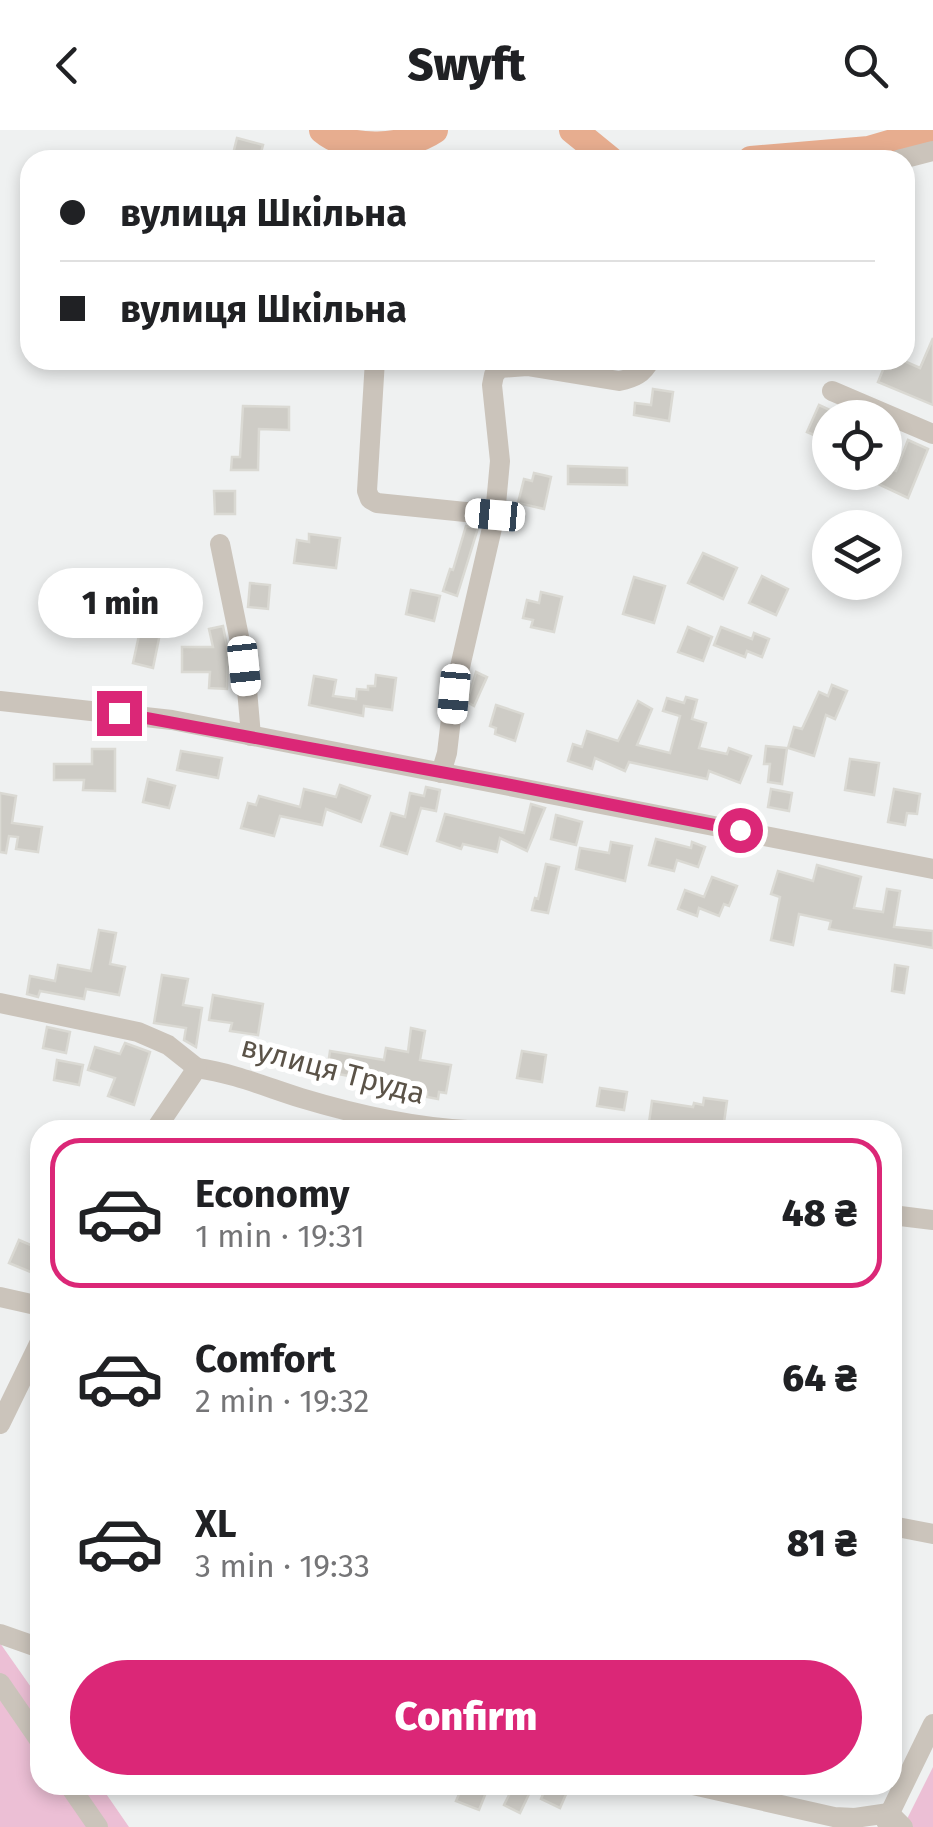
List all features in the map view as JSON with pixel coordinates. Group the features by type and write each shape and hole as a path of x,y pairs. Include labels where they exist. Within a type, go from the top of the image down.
{"street":[{"path":"374,370 367,491 370,500 495,515"},
{"path":"441,773 454,694 495,515 500,461 492,386 498,370"},
{"path":"552,370 619,381 645,370"},
{"path":"832,391 933,434"},
{"path":"220,544 244,666 251,736"},
{"path":"0,701 92,709 251,736 933,869"},
{"path":"0,1003 138,1032 168,1045 197,1068"},
{"name":"вулиця Труда","path":"163,1120 197,1068 223,1072 340,1108 400,1120"},
{"path":"902,1216 933,1220"},
{"path":"0,1297 30,1304"},
{"path":"0,1424 30,1362"},
{"path":"902,1528 933,1534"},
{"path":"0,1634 30,1644"},
{"path":"0,1683 30,1726"},
{"path":"737,1795 834,1817 892,1822 933,1724"},
{"path":"77,1795 98,1827"}],"shaded area":[{"path":"0,1643 30,1686 30,1795 107,1795 129,1827 0,1827"},
{"path":"933,1767 933,1827 903,1827"}],"building":[{"path":"237,138 263,145 262,150 234,150"},
{"path":"933,338 933,405 878,382 883,370 920,368"},
{"path":"653,389 673,392 669,421 634,415 635,403 651,405"},
{"path":"243,406 289,407 289,430 259,429 258,470 231,470 232,457 240,457"},
{"path":"908,440 928,449 908,498 891,490 902,490 902,456"},
{"path":"568,466 627,468 627,485 568,484"},
{"path":"534,473 551,477 544,509 518,503 524,479 532,481"},
{"path":"214,491 235,491 235,514 215,514"},
{"path":"466,526 478,528 457,596 443,591"},
{"path":"309,534 340,538 336,568 294,563 297,540 309,542"},
{"path":"703,553 737,568 723,599 688,583"},
{"path":"144,571 170,571 170,599 153,668 133,663 141,626 133,625 136,612 144,613"},
{"path":"762,576 788,589 776,615 749,603"},
{"path":"634,577 665,586 654,623 623,614"},
{"path":"49,580 71,582 70,608 48,607"},
{"path":"250,583 270,585 268,609 248,607"},
{"path":"411,590 440,596 434,621 406,614"},
{"path":"541,592 562,597 554,632 531,627 533,620 523,618 527,600 539,603"},
{"path":"86,606 111,606 111,628 86,628"},
{"path":"223,626 228,651 227,689 209,688 210,672 182,672 182,647 213,647 209,629"},
{"path":"688,627 712,637 703,661 678,652"},
{"path":"721,627 752,639 754,633 769,639 762,657 747,651 745,657 714,645"},
{"path":"476,672 487,677 474,706 467,702"},
{"path":"376,675 396,678 392,710 364,706 363,716 309,705 314,676 336,680 333,696 356,699 357,689 375,686"},
{"path":"832,685 847,691 835,719 826,715 814,756 788,748 794,727 802,729 819,692 828,696"},
{"path":"686,697 697,700 692,719 706,723 699,748 727,754 729,748 751,756 740,783 709,771 707,779 629,762 625,771 595,758 592,769 568,761 573,744 582,747 587,731 618,741 638,701 652,709 637,745 670,753 680,716 663,711 667,698 684,703"},
{"path":"496,705 523,714 515,741 495,734 496,728 490,726"},
{"path":"766,746 787,748 782,784 768,782"},
{"path":"92,749 115,749 115,791 83,790 84,780 54,780 54,764 92,764"},
{"path":"181,751 222,758 218,778 177,770"},
{"path":"850,759 879,763 874,795 845,790"},
{"path":"148,779 175,786 169,808 143,802"},
{"path":"340,785 370,796 361,822 326,809 322,825 280,816 274,836 241,828 248,803 256,805 259,796 300,807 304,789 336,797"},
{"path":"426,787 440,790 436,811 421,808 407,854 381,846 391,813 405,817 410,793 424,796"},
{"path":"771,789 792,793 789,811 768,807"},
{"path":"894,789 920,794 917,814 907,813 905,825 888,822"},
{"path":"0,793 16,796 12,823 42,827 38,852 16,849 18,837 9,836 6,853 0,852"},
{"path":"531,804 545,808 527,851 500,838 497,852 463,844 461,849 437,841 445,814 524,833"},
{"path":"556,815 582,822 576,845 551,839"},
{"path":"656,839 691,848 692,842 705,847 698,867 677,860 674,871 649,865"},
{"path":"611,842 632,846 625,881 576,869 580,848 609,853"},
{"path":"546,864 559,867 548,913 532,910"},
{"path":"817,865 861,877 854,908 883,912 887,889 900,891 894,927 933,931 933,948 829,929 831,921 799,914 793,945 771,940 780,897 771,894 778,871 813,881"},
{"path":"712,877 737,886 729,906 724,904 719,916 699,908 697,916 678,909 685,890 704,897"},
{"path":"99,930 116,933 110,964 125,967 119,995 86,989 84,999 40,991 38,997 27,994 30,976 55,981 58,965 91,971"},
{"path":"895,965 908,967 904,993 892,991"},
{"path":"162,975 188,979 183,1005 202,1008 196,1047 184,1040 186,1028 154,1023"},
{"path":"213,995 263,1004 258,1035 230,1031 232,1023 209,1020"},
{"path":"47,1027 70,1032 66,1053 43,1048"},
{"path":"411,1028 425,1031 420,1060 451,1065 446,1093 439,1092 438,1099 427,1097 427,1092 420,1089 327,1072 330,1051 384,1060 386,1048 408,1052"},
{"path":"125,1043 150,1052 134,1105 108,1096 115,1078 88,1070 95,1047 120,1054"},
{"path":"522,1051 546,1055 542,1082 517,1078"},
{"path":"57,1060 83,1065 79,1085 54,1080"},
{"path":"600,1088 627,1092 624,1110 597,1106"},
{"path":"704,1098 727,1101 724,1120 649,1120 652,1101 703,1105"},
{"path":"19,1240 30,1245 30,1272 9,1263"},
{"path":"459,1795 485,1795 479,1810 456,1801"},
{"path":"509,1795 529,1795 520,1813 504,1805"},
{"path":"543,1795 566,1795 560,1808 541,1799"}],"waterway":[{"path":"323,130 362,145 408,141 434,130"},
{"path":"573,130 598,150"},
{"path":"869,150 933,131"}],"route":[{"path":"119,713 740,830"}]}
